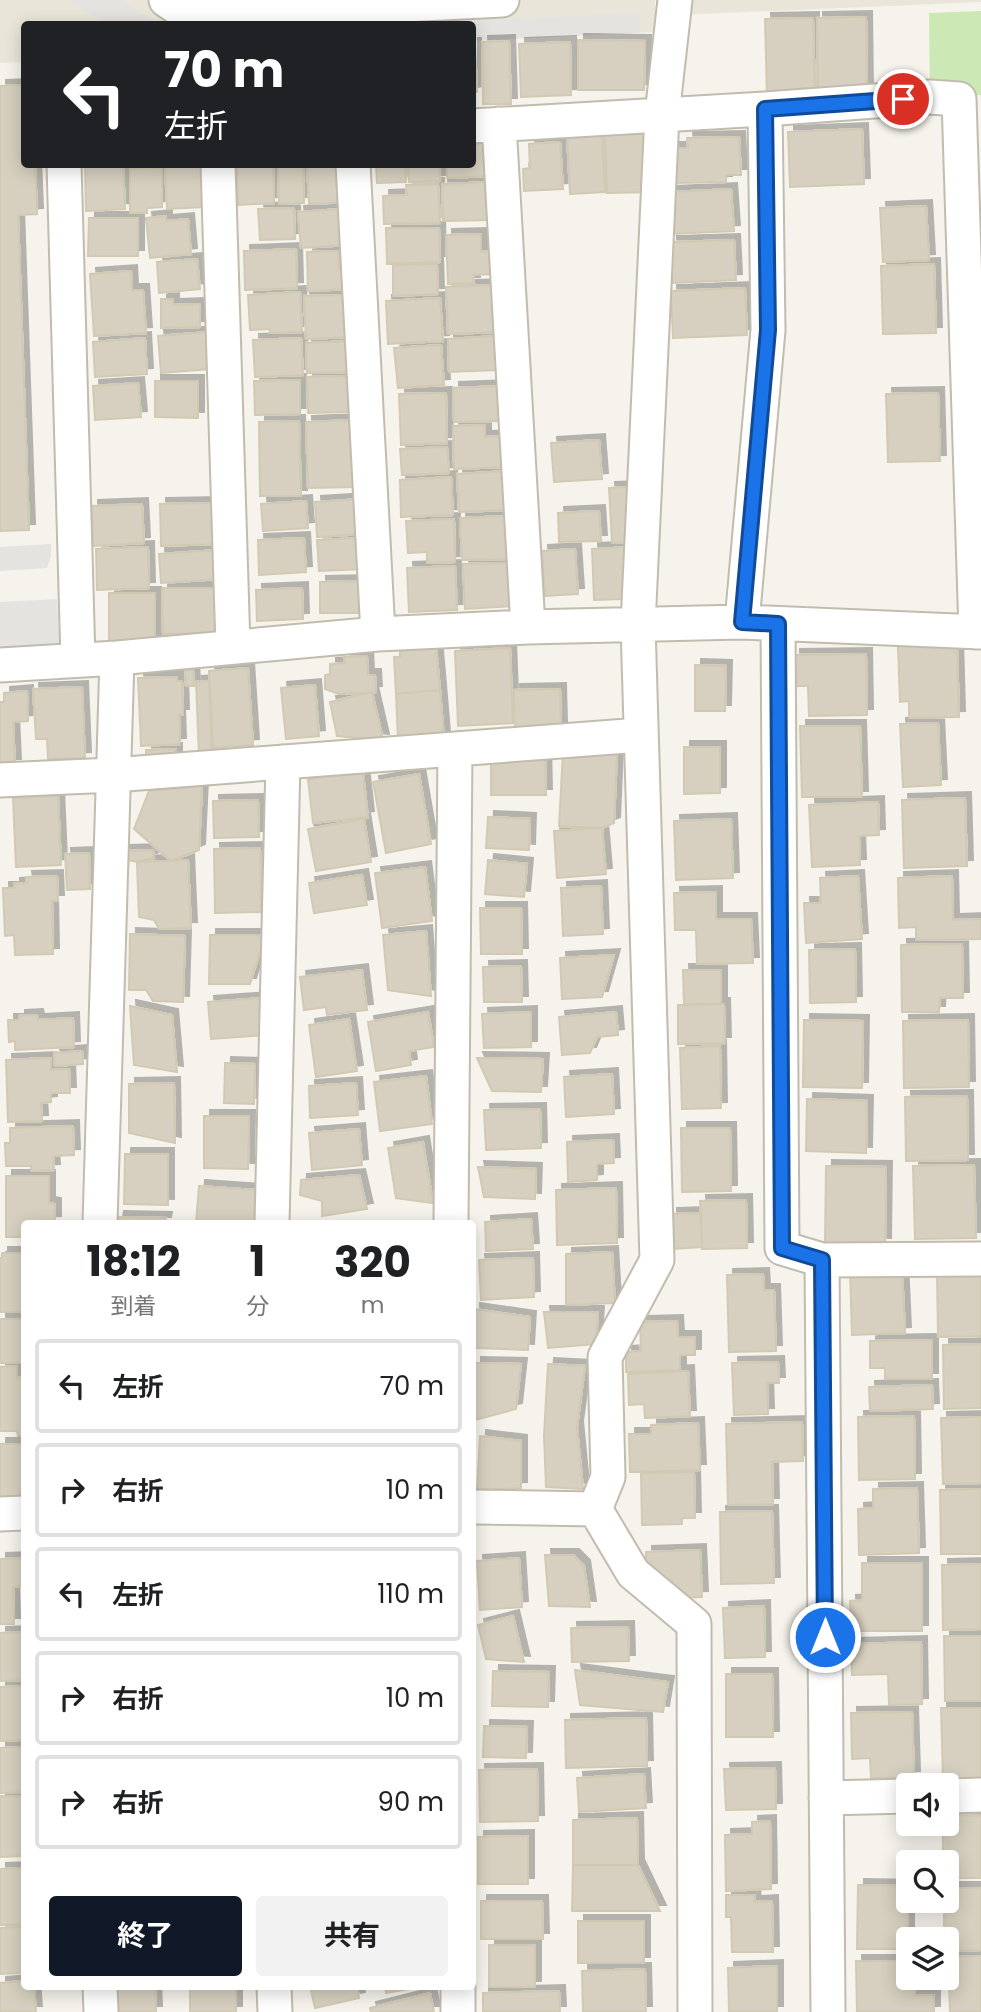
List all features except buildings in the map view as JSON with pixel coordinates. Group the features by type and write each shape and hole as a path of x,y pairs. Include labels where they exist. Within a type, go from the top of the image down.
{"street":[{"path":"166,0 190,16 340,5 502,0"},
{"path":"595,1509 608,1478 604,1357 657,1259 638,625 662,115 674,0"},
{"path":"0,665 117,658 378,634 528,627 742,622 979,632 959,99 930,97 486,125 528,627"},
{"path":"742,622 768,330 765,109"},
{"path":"64,168 78,660"},
{"path":"218,168 233,647"},
{"path":"353,168 378,634"},
{"path":"778,624 782,1248 822,1260 981,1259"},
{"path":"100,1220 117,658"},
{"path":"0,780 113,775 640,735"},
{"path":"451,1220 455,750"},
{"path":"272,1220 284,762"},
{"path":"822,1260 828,2012"},
{"path":"476,1507 595,1509"},
{"path":"595,1509 633,1573 694,1624 695,2012"},
{"path":"0,1514 21,1513"},
{"path":"959,1796 981,1795"},
{"path":"826,1798 896,1797"},
{"path":"100,1990 101,2012"},
{"path":"274,1990 275,2012"},
{"path":"458,1990 458,2012"}],"shaded area":[{"path":"0,0 655,0 655,32 476,41 476,21 21,21 21,62 0,63"},
{"path":"68,0 121,0 154,21 101,21"},
{"path":"678,0 981,0 981,2 678,15"},
{"path":"639,13 640,32 476,40 476,21 464,21"},
{"path":"51,544 47,568 0,571 0,547"},
{"path":"57,599 60,653 0,656 0,602"}],"green space":[{"path":"981,11 981,95 930,97 929,13"}],"route":[{"path":"825,1637 822,1260 782,1248 778,624 742,622 768,330 765,109 903,99"}]}
